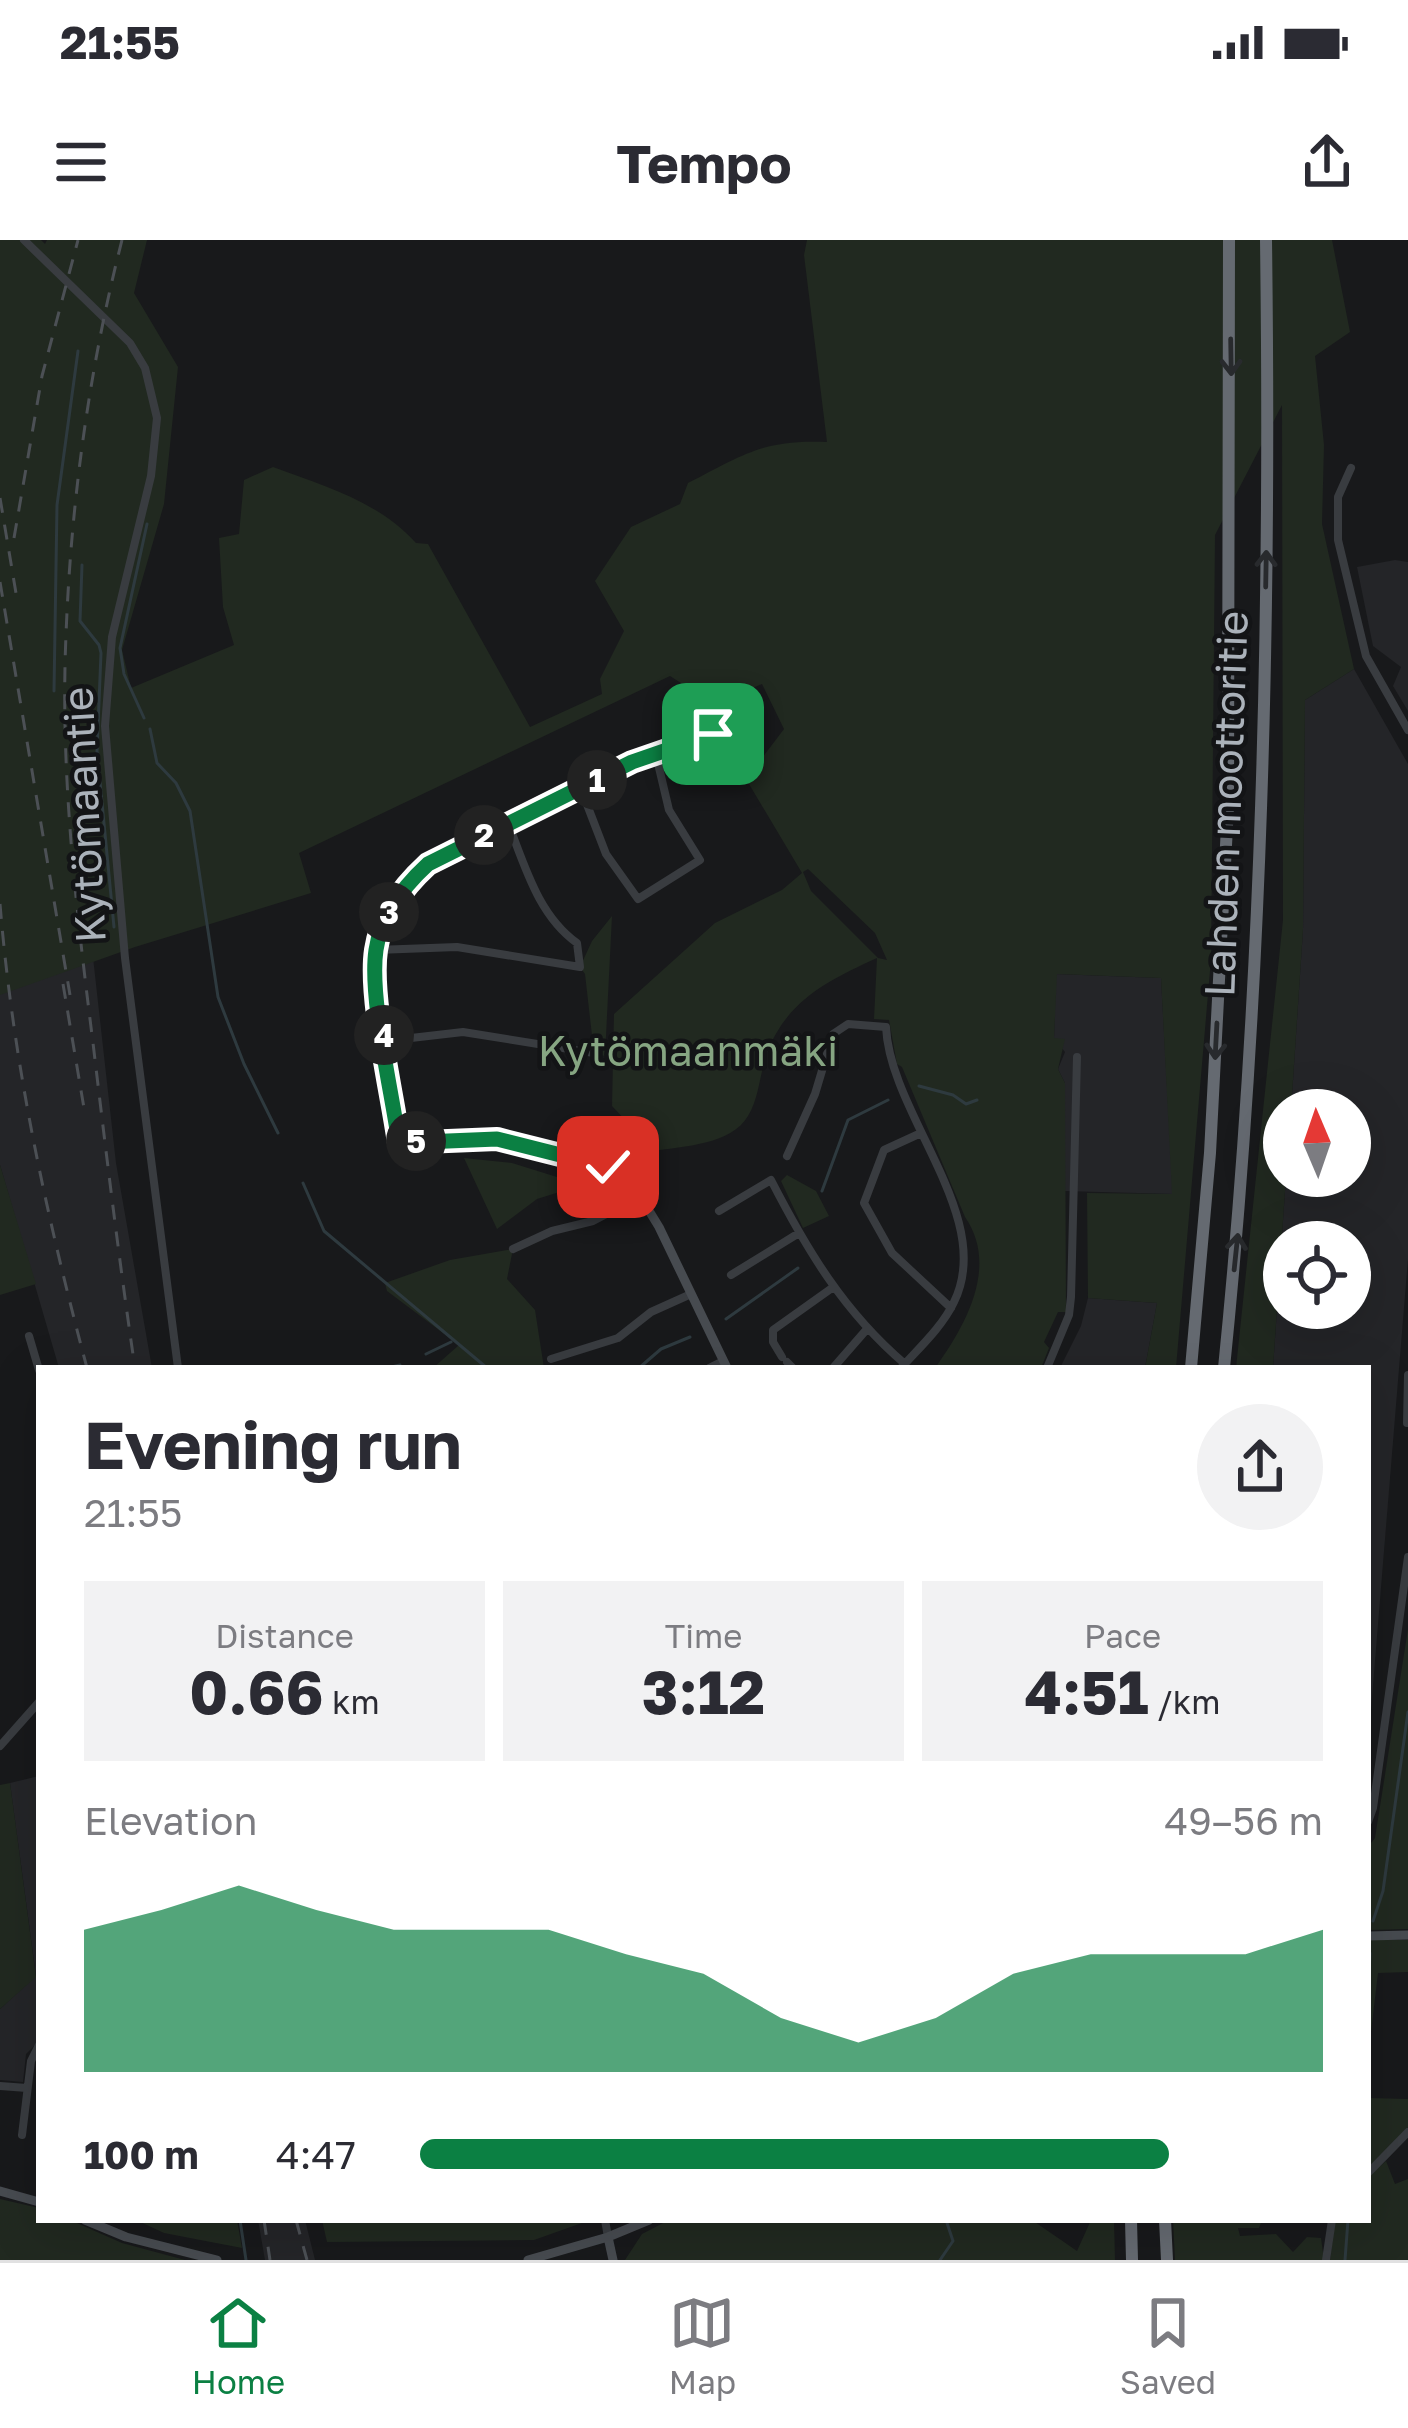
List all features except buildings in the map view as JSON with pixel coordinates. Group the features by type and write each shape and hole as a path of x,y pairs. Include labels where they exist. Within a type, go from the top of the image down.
{"highway":[{"name":"Lahden moottoritie","path":"1191,1365 1210,1154 1228,807 1229,240"},
{"name":"Lahden moottoritie","path":"1224,1365 1246,1155 1257,940 1266,584 1266,240"},
{"path":"1131,2223 1132,2260"},
{"path":"1165,2223 1167,2260"}],"street":[{"name":"Kytömaantie","path":"24,240 130,343 145,368 157,418 152,476 112,637 105,726 125,958 178,1365"},
{"path":"1352,467 1338,497 1338,540 1366,656 1408,730"},
{"path":"713,734 581,789 428,864 406,884 391,907 376,950 376,984 399,1143 497,1139 625,1168 633,1195 658,1227 725,1364"},
{"path":"581,789 605,854 638,899 700,860 669,810 656,755"},
{"path":"376,950 458,946 580,967 578,943 560,931 532,888 508,823"},
{"path":"787,1156 815,1094 833,1034 848,1024 886,1027 892,1061 960,1226 962,1276 951,1308 904,1365"},
{"path":"385,1041 464,1032 594,1053"},
{"path":"1049,1365 1071,1297 1077,1058"},
{"path":"921,1133 884,1150 864,1203 892,1253 951,1308"},
{"path":"608,1167 605,1181 609,1189 633,1195"},
{"path":"718,1211 771,1180 832,1288 902,1365"},
{"path":"513,1249 552,1231 593,1221 633,1195"},
{"path":"731,1275 799,1234"},
{"path":"788,1363 773,1342 773,1330 832,1288"},
{"path":"551,1359 618,1338 651,1312 691,1294"},
{"path":"836,1365 867,1329"},
{"path":"29,1336 38,1365"},
{"path":"1408,1375 1408,1433"},
{"path":"1371,1814 1408,1557"},
{"path":"0,1746 36,1705"},
{"path":"1371,1936 1408,1935"},
{"path":"22,2135 36,2049"},
{"path":"0,2086 27,2089"},
{"path":"1371,2170 1408,2132"},
{"path":"0,2192 36,2201"},
{"path":"94,2223 187,2255 218,2260"},
{"path":"606,2223 613,2260"},
{"path":"528,2260 642,2223"},
{"path":"1326,2260 1332,2223"}],"shaded area":[{"path":"0,419 80,841 116,1163 151,1365 58,1365 0,1165"},
{"path":"1408,562 1408,711 1393,686 1401,667 1373,646 1357,567"},
{"path":"1354,669 1408,764 1408,1259 1371,1709 1371,1365 1273,1365 1276,1329 1371,1329 1371,1221 1283,1221 1285,1197 1371,1197 1371,1089 1292,1089 1303,930 1305,700"},
{"path":"1056,974 1161,978 1173,1194 1064,1191 1065,1083 1058,1069 1065,1052 1054,1038"},
{"path":"1088,1298 1157,1303 1146,1365 1062,1365 1081,1326"},
{"path":"36,1777 36,1976 10,1783"},
{"path":"36,1976 36,2044 26,2054 23,2082 0,2080 0,2009"},
{"path":"259,2223 306,2223 315,2260 265,2260"}],"green space":[{"name":"Kytömaanmäki","path":"0,240 41,240 45,244 47,240 147,240 134,293 178,367 164,504 122,650 131,688 234,645 223,607 219,538 239,534 244,480 273,467 349,496 385,516 416,543 428,544 530,727 602,694 600,679 624,631 595,581 631,527 680,504 688,483 739,457 786,443 827,442 804,255 807,240 1332,240 1350,332 1315,356 1324,445 1322,524 1354,669 1305,700 1303,930 1292,1089 1265,1089 1283,920 1282,405 1215,535 1211,959 1176,1365 1146,1365 1157,1303 1088,1298 1087,1193 1172,1194 1161,978 1057,974 1054,1038 1065,1039 1058,1069 1065,1083 1066,1312 1058,1312 1044,1342 1049,1348 1042,1365 937,1365 967,1314 979,1275 979,1255 975,1236 897,1064 889,1020 874,1019 877,958 826,984 786,1019 767,1053 752,1109 730,1133 654,1151 612,1106 614,1014 715,923 782,890 802,873 746,779 784,729 762,684 714,704 670,676 299,853 311,893 0,995","holes":["808,869 875,933 887,960 878,958 811,891 803,872"]},
{"path":"612,916 605,1056 594,1053 585,974 580,967 592,941"},
{"path":"1263,1111 1263,1197 1285,1197 1283,1221 1263,1221 1263,1329 1276,1329 1273,1365 1236,1365"},
{"path":"464,1158 512,1163 573,1182 569,1189 537,1199 497,1229"},
{"path":"0,1165 36,1284 0,1295"},
{"path":"787,1175 816,1191 829,1216 803,1228 781,1181"},
{"path":"513,1249 507,1279 535,1310 544,1365 436,1365 459,1345 387,1291 385,1283 450,1260"},
{"path":"1408,1629 1408,1929 1371,1930 1371,1843"},
{"path":"10,1783 36,1977 0,2009 0,1785"},
{"path":"1371,1940 1408,1940 1408,1972 1378,1973 1371,2032"},
{"path":"1371,2098 1408,2099 1408,2127 1371,2167"},
{"path":"1386,2161 1395,2184 1408,2179 1408,2260 1330,2260 1335,2223 1371,2223 1371,2174"},
{"path":"0,2199 36,2207 36,2223 77,2223 122,2243 185,2260 0,2260"},
{"path":"142,2223 238,2223 242,2248 164,2233"},
{"path":"323,2223 582,2223 534,2240 327,2242"},
{"path":"663,2223 1036,2223 1077,2251 1090,2223 1114,2223 1115,2260 625,2260 642,2234"},
{"path":"1173,2223 1261,2223 1259,2228 1238,2228 1240,2236 1276,2234 1293,2252 1307,2237 1321,2238 1324,2260 1175,2260"}],"waterway":[{"path":"54,691 57,505 78,351"},
{"path":"144,718 124,674 120,648 147,524"},
{"path":"82,565 80,621 101,653 97,751 114,927"},
{"path":"150,729 157,763 176,783 190,811 218,997 278,1133"},
{"path":"919,1086 953,1095 966,1104 977,1100"},
{"path":"822,1191 848,1120 888,1100"},
{"path":"303,1183 324,1231 483,1365"},
{"path":"726,1319 798,1268"},
{"path":"642,1365 661,1349 690,1337"},
{"path":"426,1354 451,1342"},
{"path":"1373,1921 1383,1891 1408,1712"},
{"path":"240,2223 246,2260"},
{"path":"940,2260 953,2241 947,2223"},
{"path":"1345,2260 1348,2223"}],"railway":[{"path":"14,538 42,376 78,240"},
{"path":"122,240 100,337 77,486 66,635 65,738 81,942 135,1365"},
{"path":"0,498 17,599"},
{"path":"0,582 70,995"},
{"path":"0,904 13,1022 33,1138 86,1365"},
{"path":"63,984 85,1114"},
{"path":"264,2223 270,2260"},
{"path":"297,2223 307,2260"}],"route":[{"path":"608,1167 497,1139 399,1143 376,984 376,950 391,907 406,884 428,864 632,762 713,734"}]}
